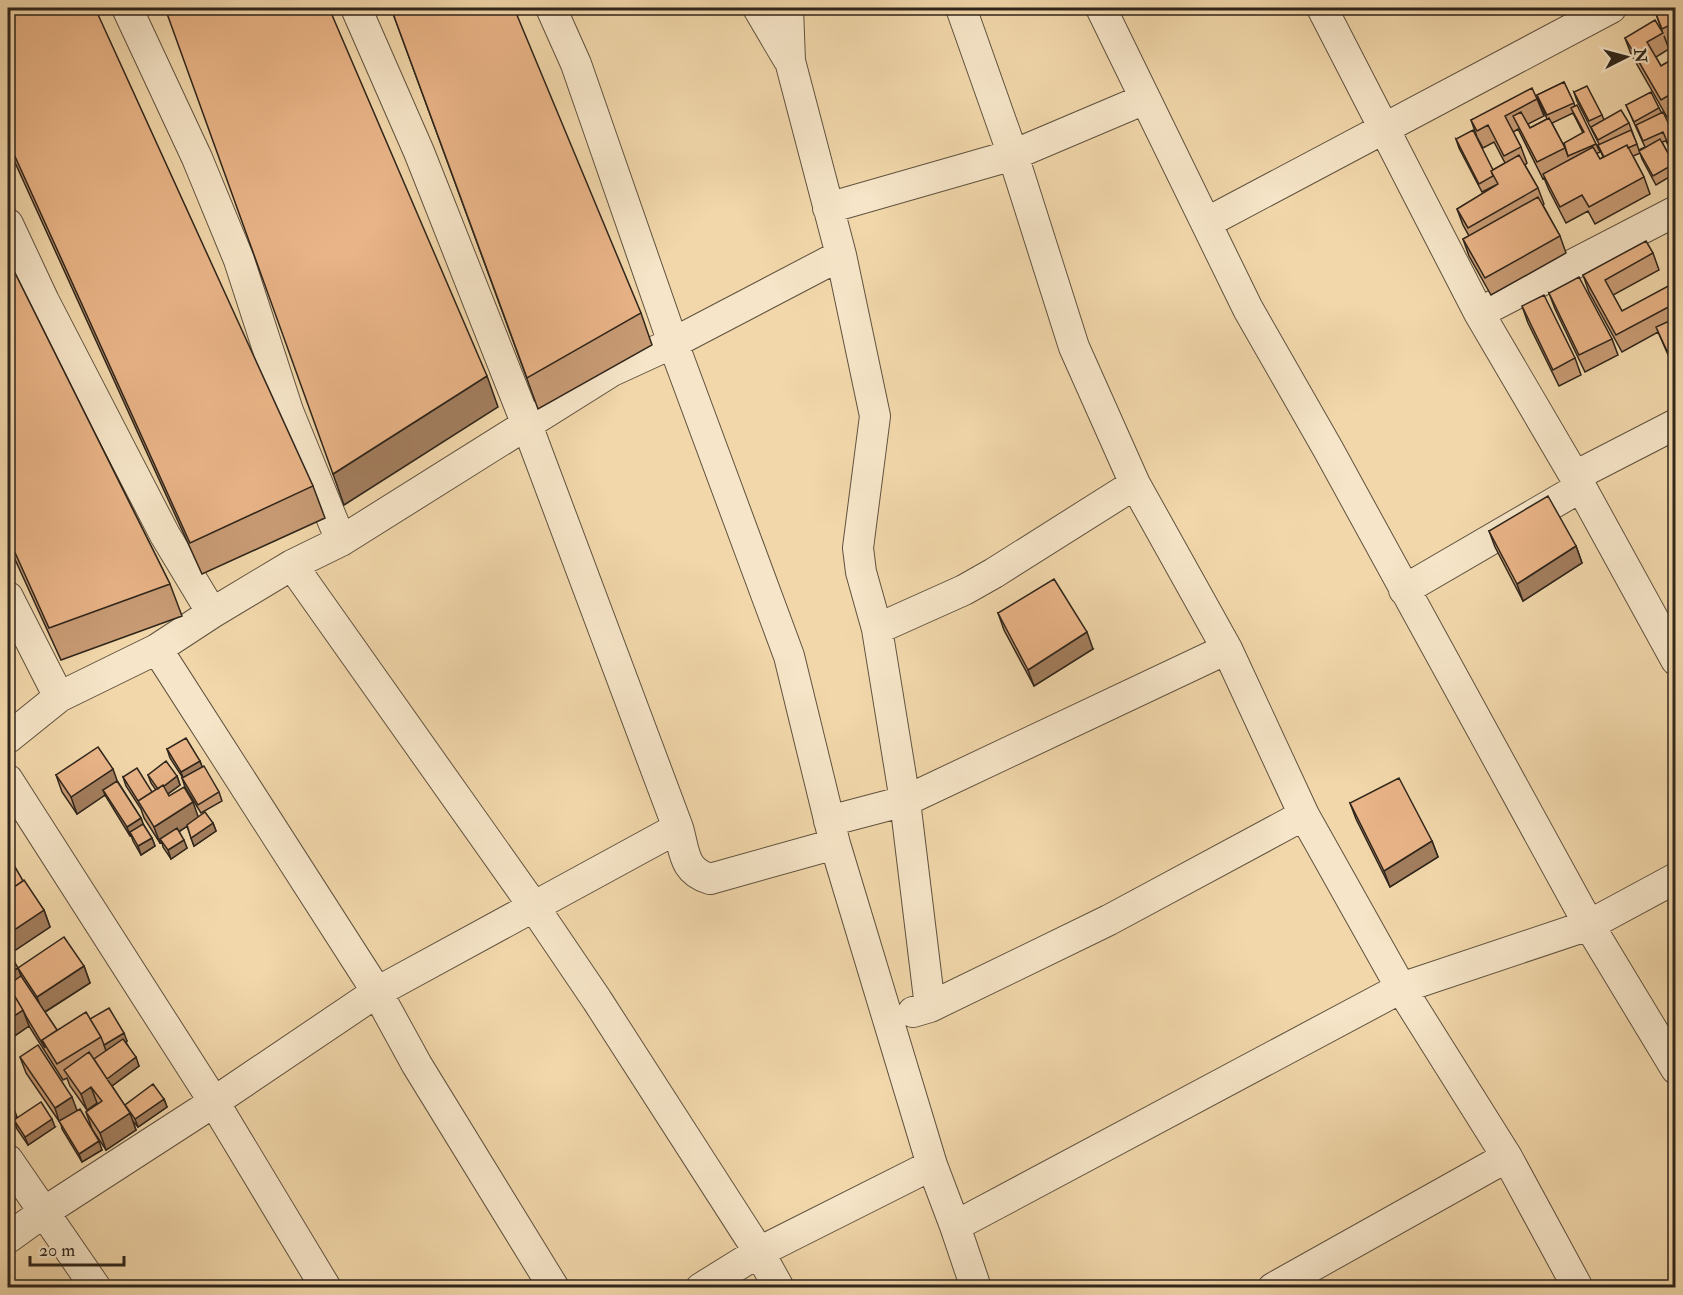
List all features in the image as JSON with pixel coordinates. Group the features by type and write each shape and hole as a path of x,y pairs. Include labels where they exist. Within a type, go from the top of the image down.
{"street":[{"path":"126,8 197,158 239,260 288,411 341,541"},
{"path":"356,8 419,152 527,425 678,828 689,868 699,876 710,879 905,801 1227,649"},
{"path":"551,8 576,64 673,343 789,656 832,832 887,1020 932,1165 976,1287"},
{"path":"758,8 790,62"},
{"path":"788,8 790,62 841,255 875,416 858,548 861,572 877,629 905,801 930,1007"},
{"path":"961,8 1013,155 1074,347 1135,484 1227,649 1304,816 1401,988 1506,1157 1578,1287"},
{"path":"1101,8 1248,309 1328,449 1589,925 1676,1069"},
{"path":"1322,8 1479,313 1578,481 1667,624 1676,660"},
{"path":"1206,223 1611,8"},
{"path":"828,208 1013,155 1145,99"},
{"path":"1479,313 1676,211"},
{"path":"8,224 44,301 165,535 213,613"},
{"path":"8,738 58,698 157,649 292,565 341,541 612,371 673,343 841,255"},
{"path":"1404,590 1578,481 1676,424"},
{"path":"877,629 964,590 1135,484"},
{"path":"292,565 534,907 597,1000 759,1252 779,1287"},
{"path":"8,597 58,698"},
{"path":"157,649 377,992 417,1065 554,1287"},
{"path":"8,780 214,1102 326,1287"},
{"path":"887,1020 930,1007 1109,920 1304,816"},
{"path":"8,1238 377,992 678,828"},
{"path":"955,1226 1401,988 1589,925 1676,878"},
{"path":"1273,1287 1506,1157"},
{"path":"8,1160 96,1287"},
{"path":"701,1287 759,1252 932,1165"}],"building":[{"path":"22,8 95,8 313,486 190,543 8,141 8,14"},
{"path":"165,8 329,8 487,376 333,474"},
{"path":"391,8 514,8 641,313 527,378"},
{"path":"1676,8 1676,36 1670,25 1662,29 1656,14"},
{"path":"1655,20 1663,33 1647,42 1661,66 1676,57 1676,91 1661,100 1625,38"},
{"path":"1564,82 1574,103 1547,115 1537,95"},
{"path":"1587,86 1602,115 1589,121 1574,92"},
{"path":"1532,88 1537,99 1505,116 1521,147 1504,156 1488,125 1477,131 1471,120"},
{"path":"1651,92 1659,108 1634,122 1626,105"},
{"path":"1577,105 1596,144 1568,156 1564,143 1584,132 1571,108"},
{"path":"1621,110 1629,123 1598,140 1591,127"},
{"path":"1521,112 1530,128 1549,118 1565,148 1537,162 1513,116"},
{"path":"1663,112 1676,139 1675,160 1663,132 1643,141 1636,125"},
{"path":"1473,130 1493,170 1491,171 1493,176 1479,184 1456,139"},
{"path":"1631,130 1637,144 1628,148 1627,145 1604,157 1598,145"},
{"path":"1660,139 1674,164 1653,176 1639,151"},
{"path":"1627,145 1644,177 1589,207 1582,195 1560,207 1543,174 1593,147 1600,159"},
{"path":"1519,155 1538,188 1468,228 1457,209 1498,184 1491,171"},
{"path":"1538,197 1560,236 1485,278 1463,239"},
{"path":"1646,241 1653,253 1605,280 1622,311 1672,284 1676,291 1676,303 1616,335 1583,275"},
{"path":"8,259 170,584 49,628 8,537"},
{"path":"1579,277 1612,339 1579,355 1549,293"},
{"path":"1544,295 1575,358 1553,370 1522,306"},
{"path":"1676,318 1676,347 1667,351 1656,327"},
{"path":"1548,496 1576,546 1517,584 1489,531"},
{"path":"1054,579 1087,632 1028,670 998,613"},
{"path":"186,738 200,761 181,772 167,749"},
{"path":"98,747 113,769 71,797 56,775"},
{"path":"166,761 177,776 158,789 148,775"},
{"path":"204,766 219,792 198,805 182,778"},
{"path":"137,768 152,792 138,801 123,777"},
{"path":"1399,778 1432,841 1384,871 1350,803"},
{"path":"117,781 141,818 127,827 103,790"},
{"path":"163,785 169,796 184,787 193,802 154,827 138,801"},
{"path":"205,812 213,823 191,838 187,825"},
{"path":"143,824 152,838 138,846 130,832"},
{"path":"177,828 184,840 168,850 160,839"},
{"path":"8,855 23,881 8,891"},
{"path":"24,880 44,910 8,934 8,891"},
{"path":"64,937 84,966 37,997 18,968"},
{"path":"8,951 18,968 8,974"},
{"path":"21,976 57,1030 42,1040 45,1048 8,985"},
{"path":"8,985 23,1010 8,1020"},
{"path":"109,1008 124,1033 104,1045 90,1019"},
{"path":"86,1012 101,1037 57,1064 42,1040"},
{"path":"123,1039 136,1057 107,1079 94,1059"},
{"path":"38,1045 72,1097 55,1108 20,1057"},
{"path":"89,1052 130,1113 100,1133 86,1112 102,1101 91,1087 81,1094 64,1070"},
{"path":"153,1084 164,1099 135,1119 125,1105"},
{"path":"8,1098 14,1109 8,1113"},
{"path":"41,1102 52,1119 25,1137 14,1120"},
{"path":"80,1109 99,1141 79,1154 59,1121"}]}
